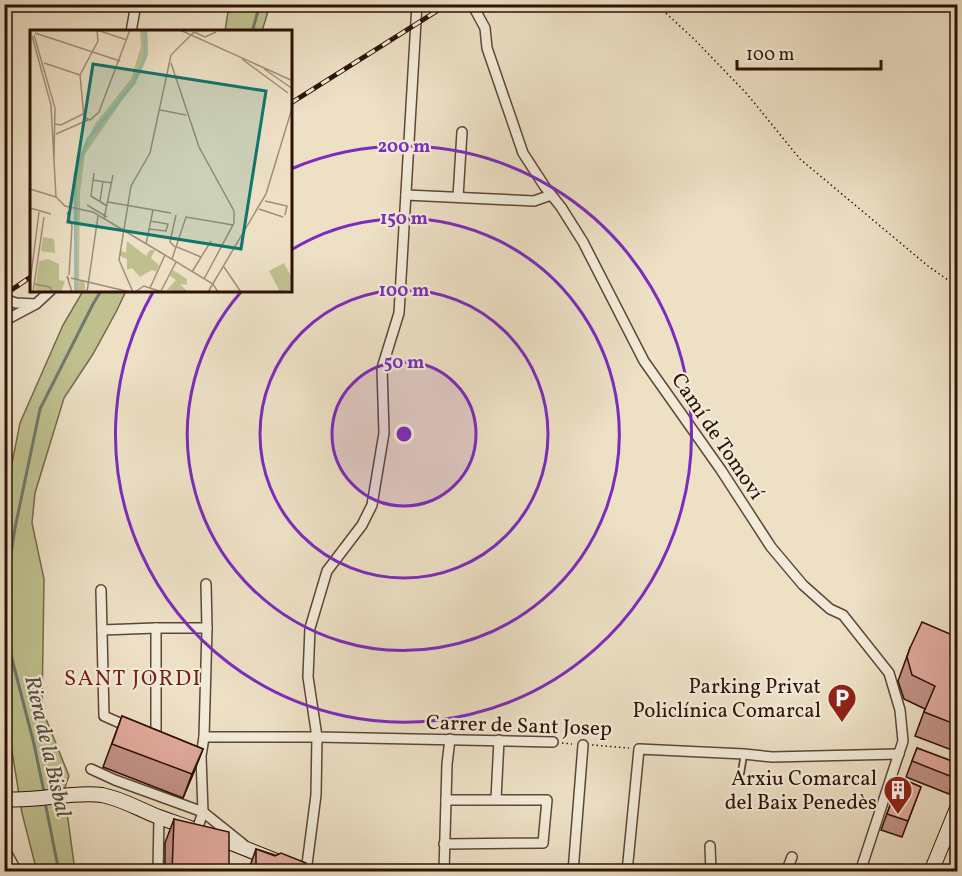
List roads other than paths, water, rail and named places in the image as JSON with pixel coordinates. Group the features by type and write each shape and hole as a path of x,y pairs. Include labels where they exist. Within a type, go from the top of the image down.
{"street":[{"path":"131,30 136,4"},
{"path":"4,809 16,800 102,795 131,804 159,817 305,872 316,795 317,737 308,677 310,628 327,571 362,525 372,505 384,433 382,368 399,313 417,4"},
{"name":"Camí de Tomoví","path":"472,4 485,28 487,48 523,153 583,242 644,361 721,470 771,547 803,585 830,609 843,615 889,673 900,710 904,750 860,872"},
{"path":"458,197 462,132"},
{"path":"406,195 534,201 551,195"},
{"path":"4,321 36,304 49,292"},
{"path":"4,299 16,303 36,304"},
{"path":"198,830 203,812 197,754 204,737 206,584"},
{"path":"100,590 104,716 135,729"},
{"path":"146,733 161,739 156,628"},
{"path":"102,630 207,628"},
{"name":"Carrer de Sant Josep","path":"204,737 553,742"},
{"path":"444,872 447,765 450,739"},
{"path":"496,799 499,740"},
{"path":"573,872 583,745"},
{"name":"Carrer de Sant Josep","path":"627,872 639,749 772,757 904,750"},
{"path":"91,769 203,812 250,850"},
{"path":"444,844 543,843 547,800 446,800"},
{"path":"931,872 957,806"},
{"path":"158,872 159,817"},
{"path":"710,846 711,872"},
{"path":"4,848 16,872"},
{"path":"786,872 792,857"}],"lane":[{"path":"741,772 744,754"}],"waterway":[{"name":"Riera de la Bisbal","path":"253,30 260,4"},
{"name":"Riera de la Bisbal","path":"4,598 15,528 40,409 100,292"},
{"name":"Riera de la Bisbal","path":"4,628 44,792"},
{"name":"Riera de la Bisbal","path":"45,802 59,872"}],"railway":[{"path":"292,102 448,4"},
{"path":"4,295 30,277"}],"place":[{"name":"Parking Privat Policlínica Comarcal","path":"842,724"},
{"name":"Arxiu Comarcal del Baix Penedès","path":"898,816"}],"district":[{"name":"SANT JORDI","path":"133,677"}]}
